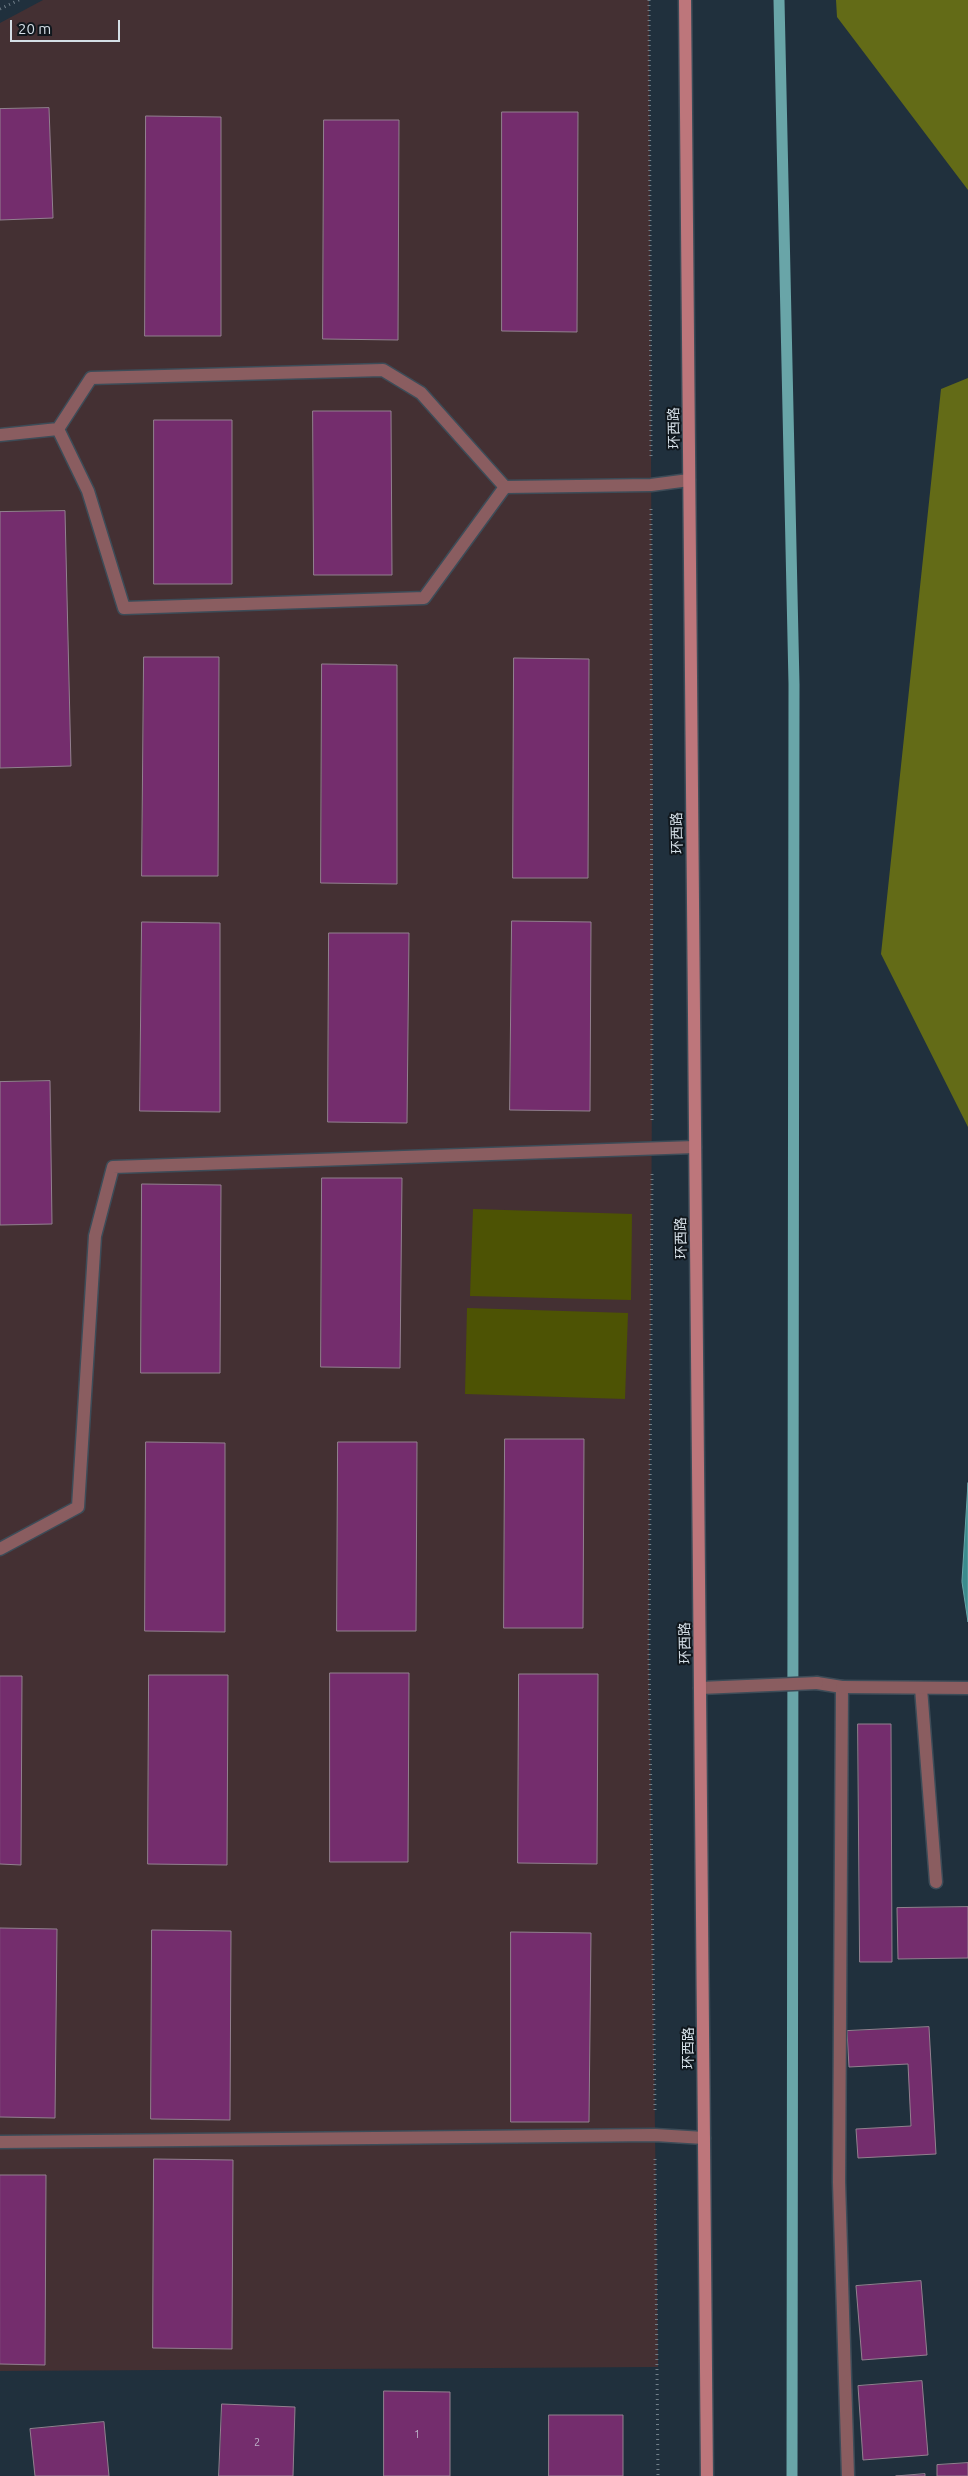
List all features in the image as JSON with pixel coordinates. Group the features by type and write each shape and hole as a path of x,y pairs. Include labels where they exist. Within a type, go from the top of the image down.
{"street":[{"name":"环西路","path":"685,0 707,2476"},
{"path":"58,429 91,378 383,370 421,393 505,487 651,485 689,480"},
{"path":"58,429 88,491 124,608 424,598 505,487"},
{"path":"0,435 58,429"},
{"path":"0,1549 78,1507 95,1236 113,1167 695,1148"},
{"path":"700,1688 817,1682 842,1687 968,1688"},
{"path":"842,1687 840,2182 848,2476"},
{"path":"921,1688 936,1882"},
{"path":"0,2142 655,2135 704,2138"}],"path":[{"path":"0,9 19,0"},
{"path":"649,0 652,1150 649,1655 658,2476"}],"shaded area":[{"path":"43,0 649,0 653,894 649,1655 658,2367 0,2371 0,23"},
{"path":"473,1209 632,1214 631,1300 470,1296"},
{"path":"467,1308 628,1313 625,1399 465,1394"},
{"path":"968,1483 968,1622 962,1582"}],"green space":[{"path":"836,0 968,0 968,190 837,17"},
{"path":"968,378 968,1127 881,954 941,389"}],"building":[{"path":"49,108 53,218 0,220 0,109"},
{"path":"502,112 578,112 577,332 502,331"},
{"path":"146,116 221,117 221,336 145,336"},
{"path":"324,120 399,120 398,340 323,339"},
{"path":"313,411 391,411 392,575 314,575"},
{"path":"154,420 232,420 232,584 154,584"},
{"path":"65,511 71,766 0,768 0,512"},
{"path":"144,657 219,657 218,876 142,876"},
{"path":"514,658 589,659 588,878 513,878"},
{"path":"322,664 397,665 397,884 321,883"},
{"path":"512,921 591,922 590,1111 510,1110"},
{"path":"142,922 220,923 220,1112 140,1111"},
{"path":"329,933 409,933 407,1123 328,1122"},
{"path":"50,1081 52,1224 0,1225 0,1082"},
{"path":"322,1178 402,1178 400,1368 321,1367"},
{"path":"142,1184 221,1185 220,1373 141,1373"},
{"path":"505,1439 584,1439 583,1628 504,1628"},
{"path":"146,1442 225,1443 225,1632 145,1631"},
{"path":"338,1442 417,1442 416,1631 337,1631"},
{"path":"330,1673 409,1673 408,1862 330,1862"},
{"path":"519,1674 598,1674 597,1864 518,1863"},
{"path":"149,1675 228,1675 227,1865 148,1864"},
{"path":"0,1676 22,1676 21,1865 0,1864"},
{"path":"858,1724 891,1724 892,1962 860,1962"},
{"path":"968,1907 968,1958 898,1959 897,1908"},
{"path":"0,1928 57,1929 55,2118 0,2117"},
{"path":"152,1930 231,1931 230,2120 151,2119"},
{"path":"511,1932 591,1933 589,2122 511,2122"},
{"path":"929,2027 936,2154 858,2158 856,2129 911,2126 908,2064 849,2067 847,2031"},
{"path":"154,2159 233,2160 232,2349 153,2348"},
{"path":"0,2175 46,2175 45,2365 0,2364"},
{"path":"921,2281 927,2355 862,2360 856,2286"},
{"path":"922,2381 928,2455 863,2460 858,2386"},
{"path":"384,2391 450,2392 450,2476 384,2476"},
{"path":"222,2404 295,2407 293,2476 219,2476"},
{"path":"549,2415 623,2415 623,2476 549,2476"},
{"path":"104,2422 109,2476 35,2476 30,2429"},
{"path":"968,2463 968,2476 937,2476 937,2465"},
{"path":"925,2474 925,2476 896,2476"}],"waterway":[{"path":"779,0 794,684 792,2476"}]}
